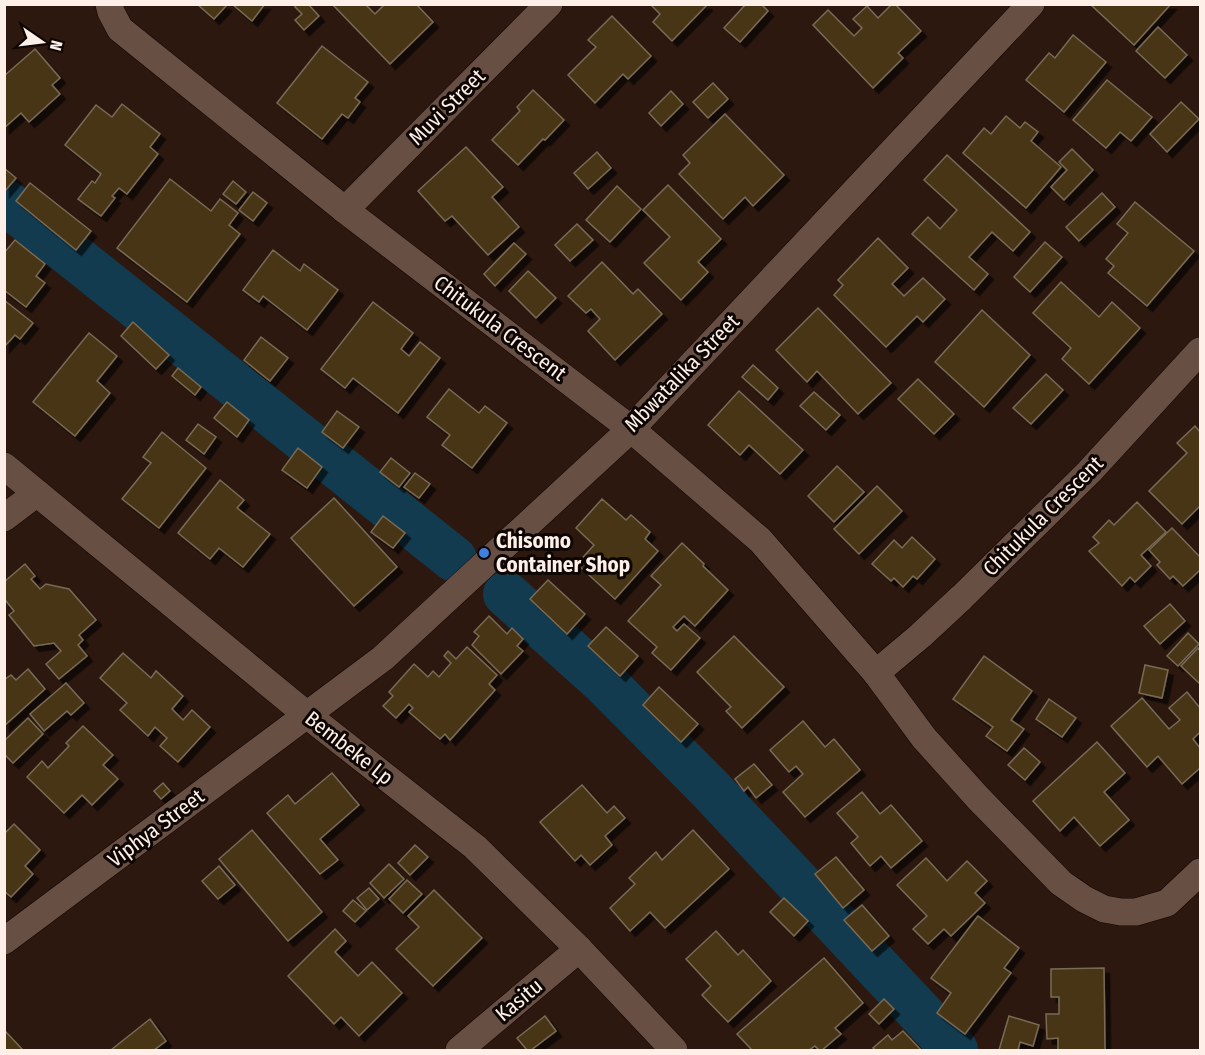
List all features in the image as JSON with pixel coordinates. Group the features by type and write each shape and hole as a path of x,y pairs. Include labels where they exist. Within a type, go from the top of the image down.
{"street":[{"name":"Chitukula Crescent","path":"109,4 120,29 345,210 631,429 760,540 876,673 924,738 978,798 1061,883 1104,909 1136,912 1167,903 1200,872"},
{"name":"Muvi Street","path":"345,210 549,4"},
{"name":"Mbwatalika Street","path":"307,715 383,658 631,429 1031,4"},
{"name":"Chitukula Crescent","path":"876,673 962,597 1089,472 1200,351"},
{"name":"Bembeke Lp","path":"4,466 307,715 475,847 579,949 674,1050"},
{"path":"4,518 37,493"},
{"name":"Viphya Street","path":"4,941 307,715"},
{"name":"Kasitu","path":"459,1050 579,949"}],"building":[{"path":"197,4 224,4 226,6 214,19"},
{"path":"232,4 265,4 252,21"},
{"path":"297,4 308,4 319,16 304,30 295,20 302,14 295,7"},
{"path":"332,4 365,4 375,14 385,4 416,4 433,22 390,64"},
{"path":"652,4 707,5 672,41 653,22 660,14"},
{"path":"746,4 761,4 768,11 740,42 724,28"},
{"path":"892,4 895,4 921,31 898,53 903,58 873,88 813,25 828,10 854,36 862,28 853,19 867,6 878,18"},
{"path":"1090,4 1171,4 1134,45"},
{"path":"612,16 651,56 628,79 623,74 595,103 568,75 596,47 588,40"},
{"path":"1158,27 1187,55 1165,78 1136,51"},
{"path":"1073,35 1106,62 1064,112 1026,80 1049,53 1055,58"},
{"path":"322,46 368,82 355,98 360,102 348,118 342,114 322,139 277,103"},
{"path":"35,49 60,78 52,85 60,94 29,122 21,113 4,128 4,76"},
{"path":"1107,80 1152,117 1131,141 1120,132 1106,148 1073,120"},
{"path":"713,83 728,99 708,118 693,102"},
{"path":"533,90 564,120 518,165 492,140 520,111 517,107"},
{"path":"671,91 683,104 661,126 649,113"},
{"path":"1181,102 1199,119 1167,152 1150,134"},
{"path":"122,104 160,134 150,147 158,154 127,194 119,188 112,196 115,198 101,216 78,199 92,181 95,183 101,174 65,145 96,105 112,117"},
{"path":"725,114 784,175 753,206 745,197 723,219 679,174 690,163 683,155"},
{"path":"1006,116 1020,128 1025,122 1038,132 1031,141 1061,167 1026,208 963,153 984,128 991,134"},
{"path":"466,147 503,187 492,197 519,227 488,255 452,216 445,221 418,191"},
{"path":"1072,149 1093,170 1064,200 1051,187 1067,170 1059,162"},
{"path":"597,152 611,168 588,189 574,173"},
{"path":"947,155 1030,232 1013,251 992,232 969,257 988,274 974,290 912,234 928,217 940,229 957,210 924,180"},
{"path":"4,168 16,178 4,192"},
{"path":"170,179 211,211 220,199 238,213 229,225 240,234 187,302 117,248"},
{"path":"233,181 246,192 236,204 223,194"},
{"path":"30,183 91,231 76,250 16,201"},
{"path":"668,185 721,239 698,262 708,272 681,300 644,263 670,237 643,210"},
{"path":"617,186 641,209 610,242 586,220"},
{"path":"253,192 267,203 253,221 239,210"},
{"path":"1102,193 1115,207 1079,241 1066,227"},
{"path":"1135,202 1194,251 1147,306 1108,273 1114,266 1106,259 1128,233 1117,224"},
{"path":"577,224 593,240 570,261 555,245"},
{"path":"878,238 908,268 892,284 904,296 923,278 945,299 923,322 917,316 886,347 834,295 843,285 838,280"},
{"path":"15,240 45,264 36,276 45,283 26,307 4,290 4,253"},
{"path":"1045,242 1062,257 1030,292 1014,277"},
{"path":"514,243 526,254 495,286 484,274"},
{"path":"273,250 300,271 304,264 338,290 307,330 263,296 259,302 243,290"},
{"path":"602,262 633,294 638,289 662,314 615,360 588,331 600,319 591,309 586,313 568,296"},
{"path":"528,271 556,298 536,318 509,291"},
{"path":"1061,282 1099,317 1112,302 1140,328 1089,384 1062,359 1071,348 1033,313"},
{"path":"4,300 33,323 20,339 15,335 4,347"},
{"path":"373,302 413,333 401,349 409,356 420,342 440,358 398,413 353,378 345,388 321,369"},
{"path":"818,308 891,383 858,414 817,371 807,382 776,350"},
{"path":"982,310 1030,355 984,407 935,362"},
{"path":"133,322 169,355 156,369 121,336"},
{"path":"89,333 117,356 97,381 110,393 75,436 33,402"},
{"path":"261,337 288,358 270,381 244,360"},
{"path":"753,365 778,388 768,400 742,377"},
{"path":"178,368 201,387 195,395 172,376"},
{"path":"1046,374 1063,390 1031,424 1013,408"},
{"path":"918,379 954,414 934,434 898,399"},
{"path":"449,389 479,413 485,406 507,423 472,468 442,445 450,435 427,417"},
{"path":"739,391 803,450 780,474 749,445 740,455 708,425"},
{"path":"814,392 840,415 826,430 800,406"},
{"path":"227,402 249,420 237,437 214,418"},
{"path":"337,411 359,427 343,448 322,432"},
{"path":"198,424 216,437 204,454 186,440"},
{"path":"1195,426 1200,432 1200,506 1182,524 1149,491 1187,453 1177,443"},
{"path":"162,432 206,468 159,528 122,499 151,463 143,457"},
{"path":"298,448 322,467 307,488 282,470"},
{"path":"391,458 410,473 399,487 380,472"},
{"path":"837,466 864,492 834,522 808,496"},
{"path":"415,473 430,484 419,498 404,487"},
{"path":"220,480 244,500 237,508 270,534 243,567 219,548 210,559 178,533"},
{"path":"877,486 902,511 859,554 834,529"},
{"path":"334,498 397,567 354,606 291,538"},
{"path":"602,499 626,520 631,515 650,532 645,539 658,551 615,599 577,564 594,545 576,528"},
{"path":"1137,502 1166,532 1141,555 1151,566 1135,582 1130,577 1122,586 1089,551 1099,543 1093,537 1109,520 1114,525"},
{"path":"383,516 405,533 393,548 371,532"},
{"path":"1172,528 1200,557 1200,570 1183,586 1173,576 1170,579 1157,565 1160,562 1149,550"},
{"path":"912,537 935,559 917,579 913,576 903,587 894,578 891,581 872,564 894,540 902,548"},
{"path":"682,543 728,590 695,626 684,616 673,627 677,631 684,624 700,638 671,670 652,653 657,647 628,621 661,585 651,576"},
{"path":"25,564 35,576 31,579 40,589 46,584 69,589 96,620 79,635 83,640 78,645 87,656 59,679 46,664 61,651 54,643 34,646 9,615 14,611 6,601 4,602 4,582"},
{"path":"548,580 585,614 567,634 530,599"},
{"path":"1170,604 1185,621 1160,644 1144,626"},
{"path":"489,616 507,634 512,628 523,639 517,646 523,651 501,674 472,645 479,636 474,632"},
{"path":"606,627 638,656 620,676 588,646"},
{"path":"1188,633 1199,644 1178,666 1167,656"},
{"path":"734,636 784,687 742,728 726,711 731,707 697,672"},
{"path":"467,647 497,675 489,684 495,690 450,740 445,734 440,739 409,712 413,708 409,704 396,718 383,706 393,696 389,692 414,664 428,677 433,671 439,677 451,663 444,656 448,651 456,659"},
{"path":"1198,648 1200,651 1200,684 1181,666"},
{"path":"123,653 151,678 156,671 183,696 172,709 183,720 192,710 210,727 178,762 160,746 167,738 155,727 148,736 120,710 127,703 100,678"},
{"path":"984,656 1032,691 1011,720 1024,729 1007,751 986,736 993,727 953,699"},
{"path":"1145,665 1168,670 1162,698 1139,693"},
{"path":"28,669 45,689 4,726 4,680 11,675 16,680"},
{"path":"66,683 84,703 71,715 67,711 44,731 30,714"},
{"path":"659,687 698,724 681,742 643,705"},
{"path":"1187,692 1200,708 1200,732 1193,739 1200,748 1200,768 1182,784 1158,756 1147,767 1111,726 1142,698 1169,729 1180,720 1169,708"},
{"path":"1049,699 1076,718 1062,737 1036,719"},
{"path":"28,718 43,734 13,763 4,754 4,741"},
{"path":"803,721 825,747 834,739 860,770 805,817 783,792 803,774 796,766 789,772 770,750"},
{"path":"83,726 113,755 103,765 118,779 92,805 82,795 64,813 27,777 42,761 48,768 69,746 66,743"},
{"path":"1097,742 1125,773 1104,792 1129,820 1100,846 1074,817 1060,831 1033,801"},
{"path":"1024,748 1040,762 1025,780 1008,765"},
{"path":"754,764 772,785 756,798 748,787 744,791 735,779"},
{"path":"332,773 359,805 320,839 338,860 320,874 267,813 288,795 295,804"},
{"path":"163,783 170,791 161,799 154,791"},
{"path":"582,785 607,813 614,806 625,818 605,836 612,845 590,865 581,855 575,861 540,822"},
{"path":"862,792 880,814 891,805 922,841 891,868 881,856 870,866 851,843 858,837 837,813"},
{"path":"14,824 40,850 25,866 33,874 11,897 4,891 4,834"},
{"path":"252,830 322,912 288,941 219,859"},
{"path":"693,830 729,869 665,928 650,912 630,931 610,908 635,884 629,878 656,852 662,860"},
{"path":"415,845 428,857 410,875 398,863"},
{"path":"836,857 864,890 843,908 815,874"},
{"path":"926,858 947,881 967,861 987,881 975,893 985,903 951,936 944,929 928,944 913,929 927,916 897,885"},
{"path":"389,864 404,879 384,898 370,883"},
{"path":"219,866 235,885 218,899 202,881"},
{"path":"407,880 422,894 403,913 389,899"},
{"path":"369,888 379,899 367,910 357,898"},
{"path":"434,890 482,938 433,986 396,949 419,927 408,916"},
{"path":"784,898 808,921 794,936 770,912"},
{"path":"353,900 366,911 355,922 343,911"},
{"path":"862,905 889,936 872,951 844,920"},
{"path":"978,916 1019,948 1004,968 1011,973 965,1034 937,1013 951,993 931,978"},
{"path":"335,929 346,941 335,952 358,976 372,962 402,993 359,1036 341,1017 334,1024 288,976"},
{"path":"716,931 738,955 743,950 771,981 728,1022 702,995 711,986 686,959"},
{"path":"824,958 863,1003 835,1028 841,1034 822,1050 815,1046 809,1050 752,1050 737,1034"},
{"path":"1104,968 1105,1050 1058,1050 1058,1038 1047,1039 1046,1014 1059,1014 1059,997 1051,997 1051,969"},
{"path":"884,999 894,1009 879,1024 869,1014"},
{"path":"545,1016 556,1031 531,1050 527,1050 517,1038"},
{"path":"1009,1016 1039,1025 1033,1046 1020,1042 1018,1050 999,1050"},
{"path":"150,1019 166,1041 154,1050 111,1050"},
{"path":"903,1031 921,1050 876,1050 873,1048 888,1035 892,1040"},
{"path":"6,1032 22,1049 4,1050"}],"waterway":[{"path":"4,201 454,559"},
{"path":"506,594 605,683 710,789 955,1050"}],"place":[{"name":"Chisomo Container Shop","path":"484,553"}]}
